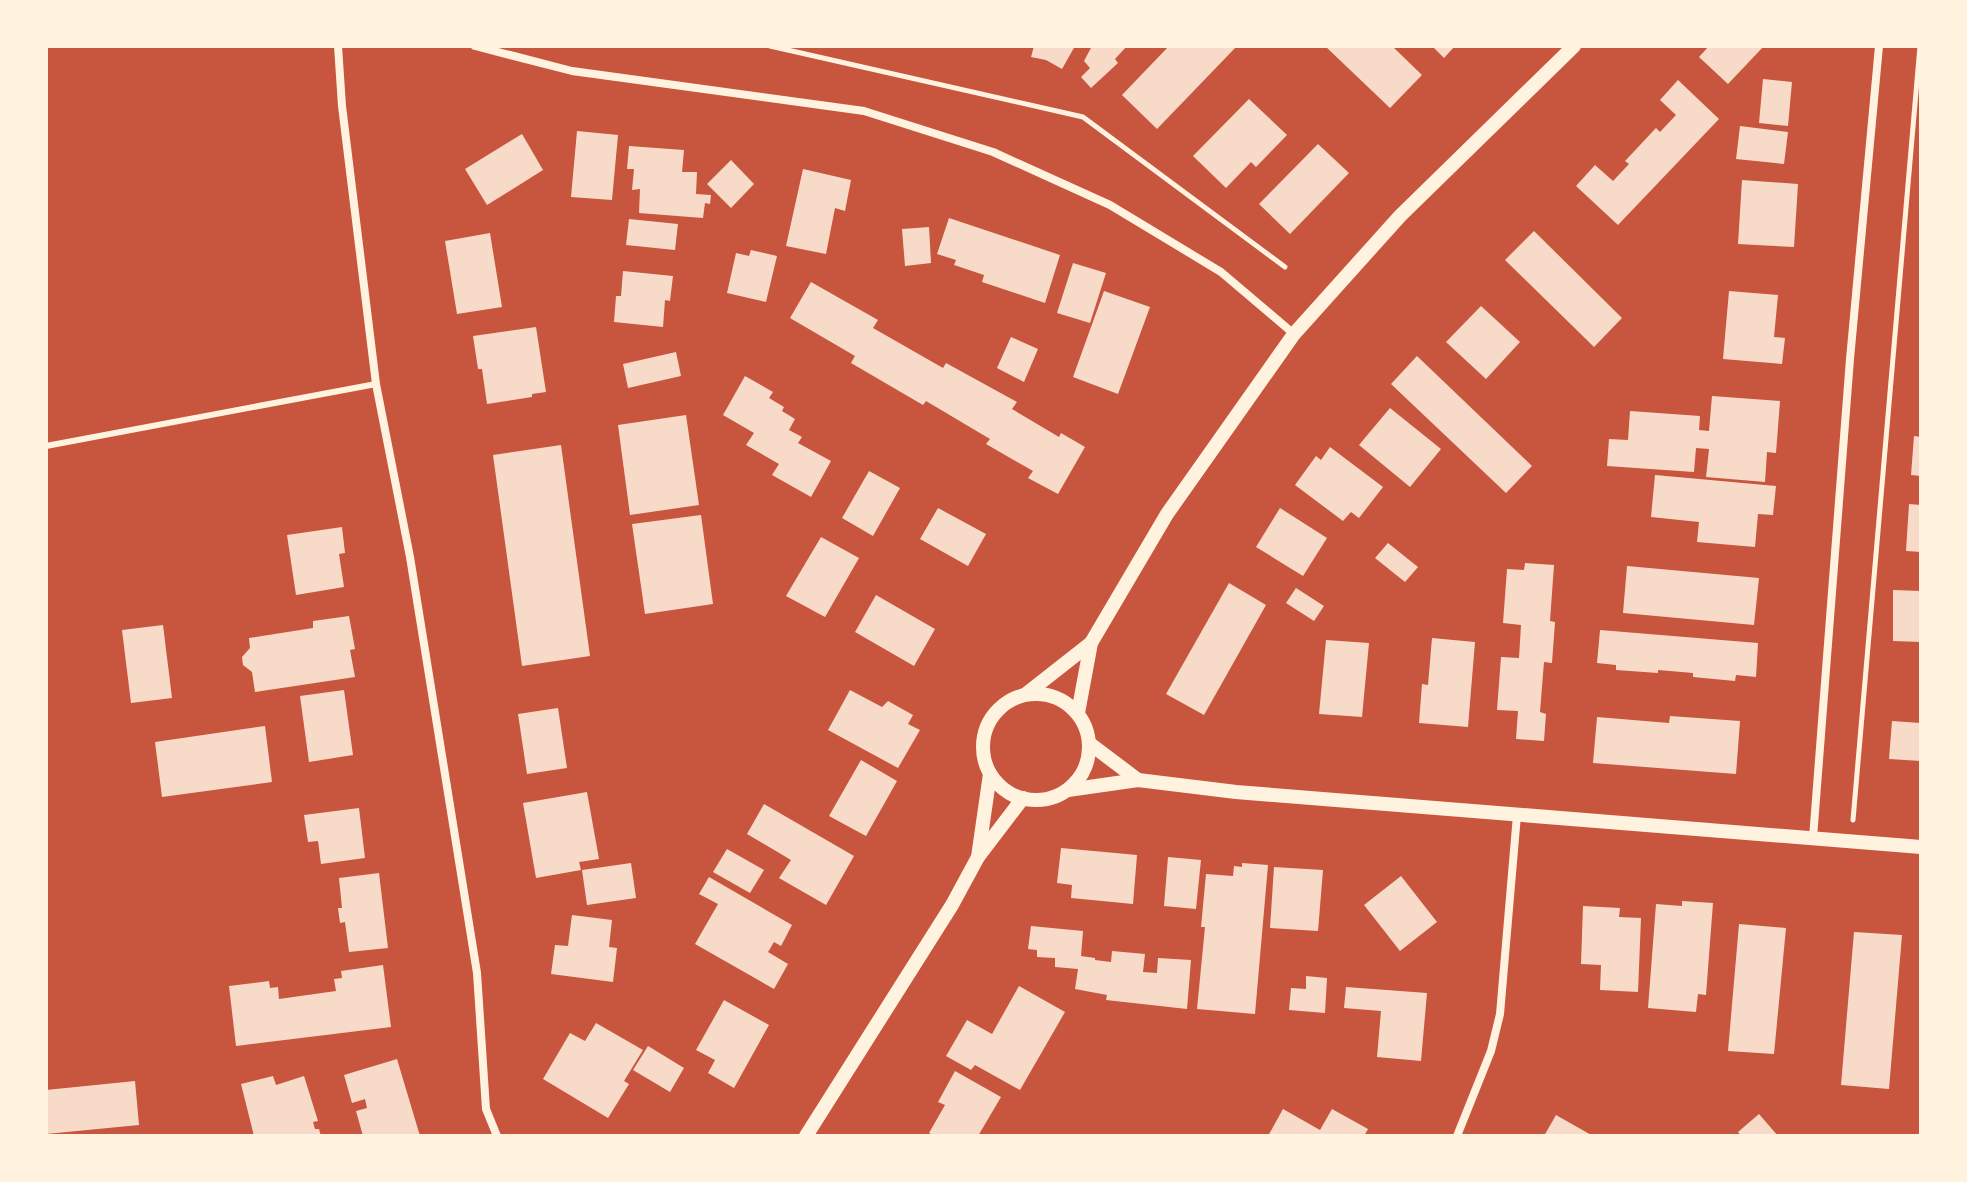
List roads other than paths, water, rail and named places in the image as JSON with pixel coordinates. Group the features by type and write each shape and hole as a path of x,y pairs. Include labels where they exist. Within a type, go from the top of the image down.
{"street":[{"path":"338,46 342,106 376,384 410,557 477,973 486,1109 497,1136"},
{"path":"475,46 572,71 864,111 993,152 1110,205 1209,264 1294,334"},
{"path":"1078,713 1091,643 1167,514 1294,334 1400,216 1574,46"},
{"path":"1813,838 1850,359 1879,46"},
{"path":"1091,643 1026,694 1010,700 997,710 987,725 983,741 984,758 990,774 1010,793 1023,798 1046,799 1068,790 1138,780 1236,792 1921,847"},
{"path":"1026,694 1054,697 1067,703 1084,722 1089,743 1084,770 1068,790"},
{"path":"1089,743 1138,780"},
{"path":"978,857 990,774"},
{"path":"806,1136 944,918 978,857 1023,798"},
{"path":"1457,1136 1491,1051 1500,1014 1517,815"}],"lane":[{"path":"46,446 376,384"}]}
